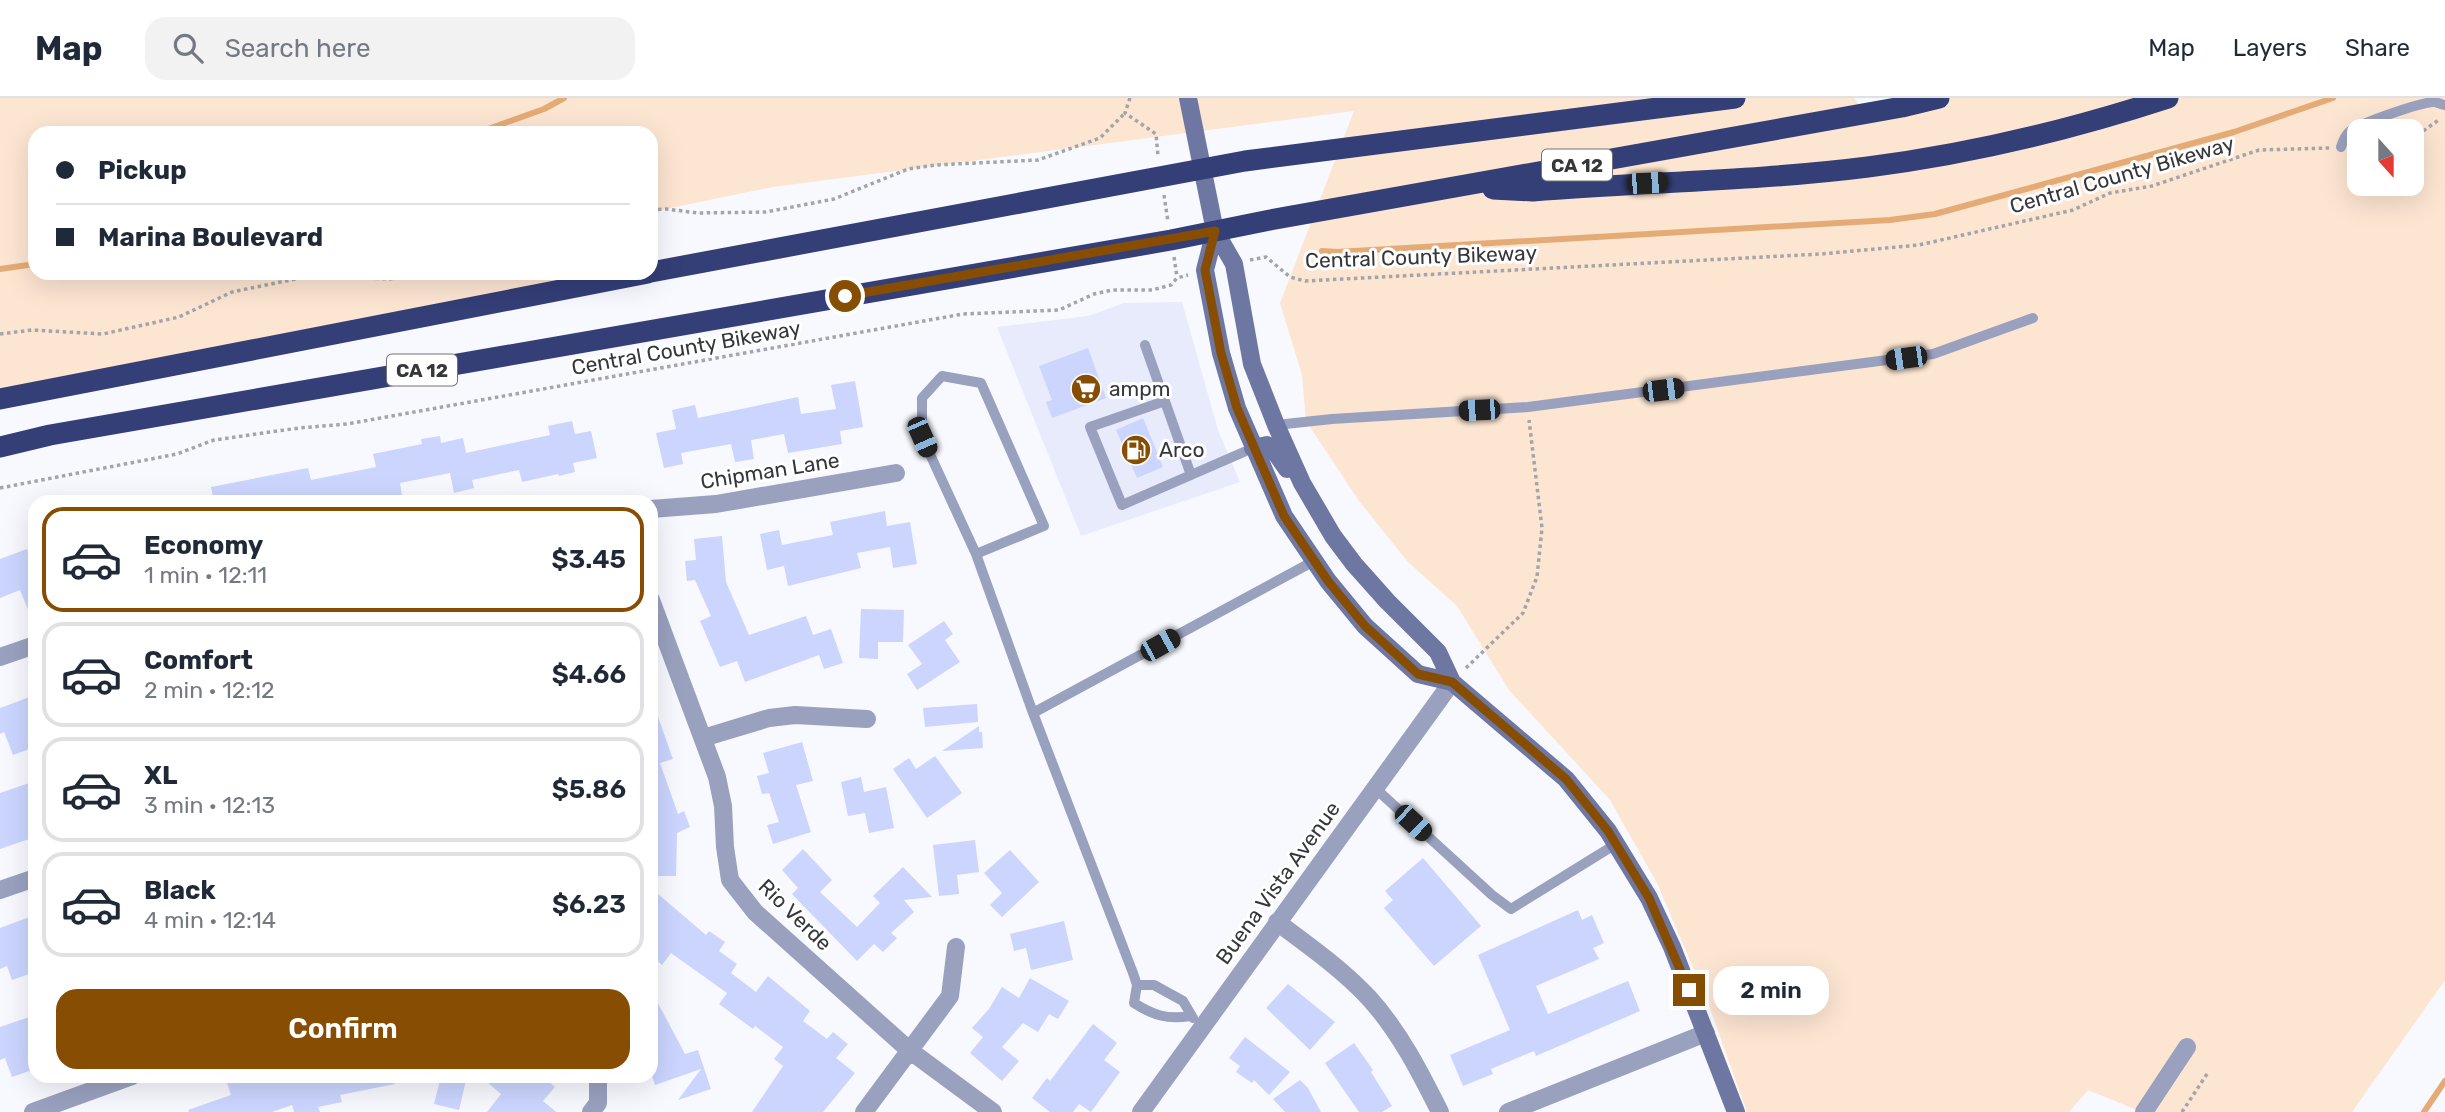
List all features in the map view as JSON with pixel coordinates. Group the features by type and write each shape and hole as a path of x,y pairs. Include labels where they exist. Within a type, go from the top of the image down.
{"highway":[{"name":"CA 12","path":"658,271 1201,168 1383,142 1735,98"},
{"name":"CA 12","path":"0,447 50,435 1215,231 1902,107 1939,98"},
{"path":"1452,188 1533,191 1866,167 1944,156 2023,139 2110,117 2168,98"},
{"name":"CA 12","path":"0,399 613,280"}],"street":[{"path":"1188,98 1215,231 1234,264 1252,364 1302,483 1333,536 1354,564 1438,652 1452,682 1566,779 1616,844 1655,910 1672,947 1736,1112"},
{"path":"1215,231 1205,270 1221,353 1237,408 1284,516 1328,581 1365,626 1418,674 1452,682"},
{"path":"1253,448 1267,446 1302,483"},
{"name":"Chipman Lane","path":"658,508 740,501 896,473"},
{"name":"Rio Verde","path":"658,619 717,777 723,806 730,880 755,912 909,1050 993,1112"},
{"path":"0,657 28,647"},
{"name":"Buena Vista Avenue","path":"1141,1112 1197,1021 1277,922 1452,682"},
{"path":"703,738 769,718 795,715 867,719"},
{"path":"0,890 28,880"},
{"path":"1277,922 1323,956 1368,998 1396,1033 1440,1112"},
{"path":"864,1112 950,996 956,947"},
{"path":"1508,1112 1706,1033"},
{"path":"2144,1112 2187,1047"},
{"path":"33,1112 113,1083"},
{"path":"591,1112 598,1103 598,1083"}],"lane":[{"path":"2341,147 2343,139 2350,131 2364,124 2435,102 2445,105"},
{"path":"1276,425 1528,407 1933,354 2033,318"},
{"path":"1145,345 1191,475"},
{"path":"976,554 1044,526 981,383 942,376 922,398 922,437 976,554 1032,713 1137,985 1133,1003 1152,1014 1168,1019 1197,1021"},
{"path":"1165,401 1090,427 1122,505 1253,448"},
{"path":"1032,713 1314,561"},
{"path":"1375,788 1492,895 1511,909 1616,844"},
{"path":"1137,985 1154,985 1183,1001 1197,1021"}],"path":[{"path":"658,210 698,213 766,212 834,199 908,169 934,165 1038,160 1100,138 1125,113"},
{"path":"2424,131 2445,116"},
{"name":"Central County Bikeway","path":"1234,264 1266,257 1290,277 1305,281 1821,254 1907,246 2073,210 2110,193 2152,186 2259,150 2341,147"},
{"name":"Central County Bikeway","path":"0,488 177,454 214,440 361,421 963,314 1059,310 1094,294 1112,290 1152,290 1171,285 1177,278 1205,270"},
{"path":"0,334 32,330 103,334 180,317 232,292 290,280"},
{"path":"1452,682 1523,614 1537,577 1542,528 1528,407"},
{"path":"2182,1112 2207,1074"}],"shaded area":[{"path":"0,98 1854,98 1871,120 1922,98 2445,98 2445,980 2352,1112 2142,1112 2088,1090 2069,1112 1747,1112 1708,1003 1657,883 1610,800 1509,690 1457,606 1408,562 1359,501 1306,421 1302,375 1280,303 1354,111 773,187 658,211 658,126 28,126 28,280 612,280 0,400"},
{"path":"1182,302 1218,430 1240,482 1081,536 997,327 1088,316 1124,303"}],"building":[{"path":"1088,348 1106,398 1052,418 1046,402 1052,400 1039,366"},
{"path":"855,381 863,427 840,431 842,444 788,453 784,434 751,440 754,459 735,462 731,444 681,453 683,464 664,468 656,433 676,429 672,410 695,405 698,418 798,397 801,414 836,409 831,385"},
{"path":"1143,418 1163,467 1137,478 1116,430"},
{"path":"572,421 575,434 591,431 597,458 573,463 575,472 559,476 558,474 522,482 519,470 472,480 474,488 454,493 450,473 400,483 402,495 213,495 211,487 308,468 311,480 376,467 373,454 422,444 421,439 440,436 441,443 463,438 466,453 550,435 548,426"},
{"path":"885,511 887,526 910,522 917,564 893,568 890,547 857,553 861,568 788,586 784,566 767,570 760,534 779,530 782,545 833,535 830,522"},
{"path":"722,536 726,582 749,635 806,616 813,635 831,629 843,663 824,669 819,655 745,682 737,661 720,667 700,621 711,616 695,580 687,581 685,561 696,560 694,539"},
{"path":"27,549 28,609 20,590 0,598 0,559"},
{"path":"861,609 904,610 903,642 878,642 878,659 859,658"},
{"path":"944,621 953,634 945,640 960,662 917,690 907,674 922,664 908,645"},
{"path":"28,698 28,750 13,755 4,732 0,734 0,708"},
{"path":"977,704 978,722 925,727 923,708"},
{"path":"658,717 673,759 660,763 678,814 684,811 690,827 677,833 676,876 658,876"},
{"path":"979,726 983,748 942,751"},
{"path":"802,742 813,781 796,785 811,832 773,844 767,825 779,822 769,793 762,794 757,776 769,773 763,753"},
{"path":"935,756 962,793 927,818 893,769 909,758 916,769"},
{"path":"861,777 864,792 886,787 894,828 869,833 865,813 848,816 841,782"},
{"path":"28,783 28,839 0,849 0,793"},
{"path":"975,840 979,872 957,875 959,894 939,896 933,845"},
{"path":"803,849 832,880 820,892 857,927 880,903 873,896 903,867 932,897 904,900 914,912 891,933 897,938 883,952 874,944 857,961 792,894 798,888 782,870"},
{"path":"1010,850 1039,882 1002,917 990,905 1002,893 984,873"},
{"path":"1423,858 1481,926 1434,966 1384,908 1393,900 1385,891"},
{"path":"658,894 706,935 709,931 725,942 719,951 737,964 731,973 756,992 768,976 810,1011 803,1021 827,1039 833,1032 848,1044 836,1058 855,1073 823,1112 752,1112 783,1066 774,1059 783,1047 719,1004 727,993 671,953 662,965 658,962"},
{"path":"1578,910 1582,920 1592,915 1604,943 1593,948 1599,959 1536,986 1548,1014 1628,981 1640,1011 1536,1056 1534,1051 1491,1069 1493,1074 1463,1086 1450,1055 1510,1030 1478,955"},
{"path":"28,918 28,974 12,980 7,966 0,969 0,928"},
{"path":"1064,921 1073,960 1031,970 1026,948 1014,951 1010,934"},
{"path":"1030,978 1069,1001 1058,1019 1049,1014 1038,1032 1023,1023 1002,1047 1019,1061 1002,1081 970,1053 983,1037 972,1028 989,1009 1002,987 1019,998"},
{"path":"1288,984 1335,1022 1310,1050 1266,1008"},
{"path":"658,1003 685,1054 698,1050 711,1089 678,1100 701,1069 655,1085 658,1083"},
{"path":"28,1017 28,1071 12,1077 5,1058 0,1060 0,1027"},
{"path":"1093,1024 1117,1043 1104,1060 1120,1072 1091,1112 1079,1104 1073,1112 1050,1112 1032,1098 1047,1078 1050,1081"},
{"path":"1245,1037 1290,1072 1269,1095 1254,1080 1252,1083 1236,1072 1240,1066 1229,1058"},
{"path":"1354,1043 1373,1070 1371,1072 1392,1106 1382,1112 1359,1112 1325,1063"},
{"path":"1300,1080 1308,1088 1321,1112 1285,1112 1273,1099"},
{"path":"227,1083 395,1084 340,1095 342,1102 318,1107 320,1112 294,1112 292,1105 272,1112 188,1110 231,1095"},
{"path":"439,1083 465,1083 459,1110 434,1104"},
{"path":"488,1083 550,1083 555,1087 543,1101 556,1112 487,1112 501,1094"}],"waterway":[{"path":"497,126 544,109 564,98"},
{"path":"1322,251 1890,220 1935,214 2234,132 2333,98"},
{"path":"0,269 28,265"},
{"path":"2424,1112 2445,1081"}],"place":[{"name":"ampm","path":"1086,389"},
{"name":"Arco","path":"1136,450"}],"route":[{"path":"845,296 1215,231 1205,270 1221,353 1237,408 1284,516 1328,581 1365,626 1418,674 1452,682 1566,779 1608,831 1649,898 1689,990"}]}
